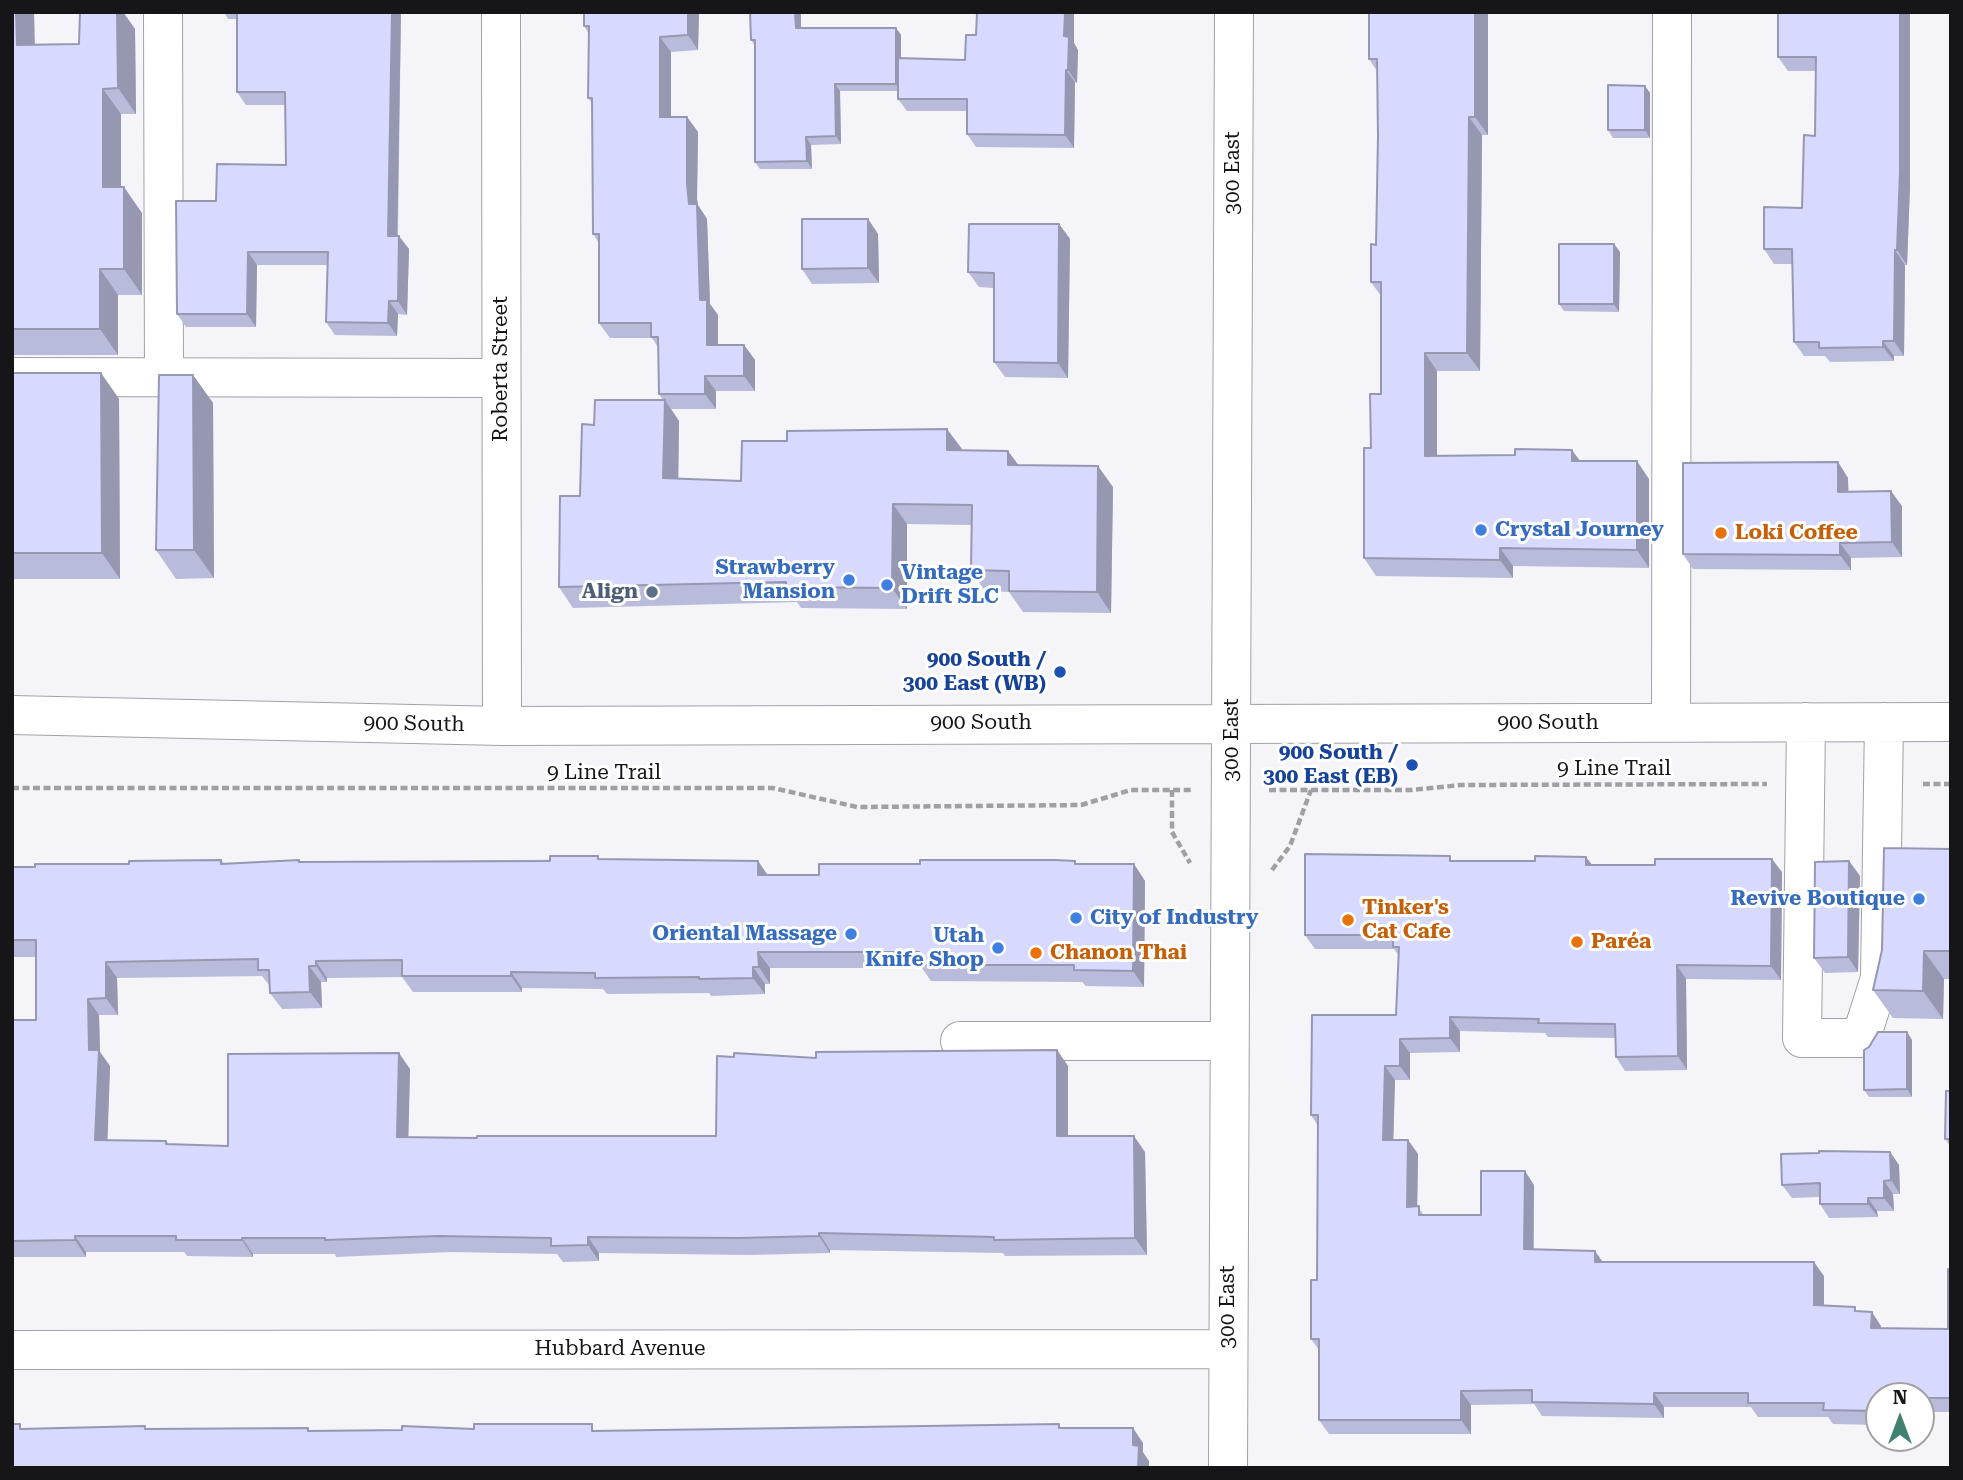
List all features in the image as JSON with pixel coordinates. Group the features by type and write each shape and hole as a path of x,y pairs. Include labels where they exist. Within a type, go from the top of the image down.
{"street":[{"path":"163,12 164,377"},
{"name":"Roberta Street","path":"501,12 502,726"},
{"name":"300 East","path":"1228,1468 1234,12"},
{"path":"1671,723 1672,12"},
{"path":"12,377 501,378"},
{"name":"900 South","path":"12,715 502,726 1951,722"},
{"path":"1806,722 1801,1038 1861,1038 1880,978 1884,722"},
{"path":"960,1041 1229,1041"},
{"name":"Hubbard Avenue","path":"12,1350 1228,1349"}],"path":[{"name":"9 Line Trail","path":"1278,790 1410,790 1461,785 1805,784"},
{"path":"1884,784 1951,784"},
{"name":"9 Line Trail","path":"12,788 773,788 857,807 1081,805 1131,790 1191,790"},
{"path":"1172,790 1172,832"},
{"path":"1290,846 1311,790"}],"building":[{"path":"12,12 16,12 17,45 79,44 80,12 117,12 118,88 103,89 103,187 124,187 124,269 100,269 100,329 12,329"},
{"path":"237,12 392,12 388,236 399,236 398,301 389,301 388,323 326,322 328,252 248,252 247,314 177,314 176,201 216,201 217,164 286,165 285,92 237,92"},
{"path":"584,12 688,12 688,35 660,37 660,117 687,117 687,184 689,204 697,204 700,300 707,300 707,345 744,345 744,376 705,376 705,394 659,394 658,337 651,337 651,323 599,323 599,234 593,234 592,98 588,98 589,26 584,26"},
{"path":"750,12 795,12 796,28 896,28 896,84 835,84 836,136 806,137 807,161 755,162 755,40 751,40"},
{"path":"977,12 1065,12 1064,36 1069,37 1065,135 967,134 967,99 898,99 898,58 965,60 966,35 976,35"},
{"path":"1369,12 1475,12 1475,117 1469,117 1467,353 1425,353 1425,456 1515,455 1515,449 1572,450 1572,461 1637,461 1637,550 1500,548 1500,560 1364,558 1364,448 1371,448 1370,394 1381,394 1381,282 1371,282 1371,244 1376,245 1377,59 1369,59"},
{"path":"1778,12 1900,12 1900,172 1895,250 1894,341 1883,341 1883,347 1819,348 1819,342 1794,342 1792,249 1764,249 1764,207 1802,208 1804,135 1815,136 1816,57 1778,57"},
{"path":"1608,85 1645,86 1645,130 1608,130"},
{"path":"802,219 868,219 868,268 802,269"},
{"path":"969,224 1059,224 1058,363 994,362 994,273 968,272"},
{"path":"1559,244 1614,244 1614,304 1559,304"},
{"path":"12,373 101,373 102,553 12,553"},
{"path":"159,375 193,375 194,550 156,550"},
{"path":"595,400 665,400 663,478 741,481 742,441 787,441 787,431 947,429 947,450 1008,451 1008,465 1098,466 1097,592 1009,591 1009,571 971,570 972,505 893,504 892,588 786,587 786,582 559,587 560,496 580,496 582,424 594,425"},
{"path":"1838,462 1838,492 1891,491 1892,542 1840,543 1840,555 1683,554 1683,463"},
{"path":"1884,848 1951,849 1951,951 1924,951 1923,991 1873,990 1882,950"},
{"path":"1305,854 1450,856 1450,861 1535,861 1535,856 1586,857 1586,865 1655,865 1655,859 1772,859 1771,966 1677,965 1678,1056 1616,1057 1615,1024 1538,1023 1539,1019 1450,1017 1450,1038 1400,1039 1400,1066 1385,1066 1383,1140 1408,1140 1407,1207 1419,1206 1419,1215 1481,1215 1481,1171 1525,1171 1524,1249 1595,1251 1595,1262 1814,1262 1814,1305 1855,1307 1855,1311 1872,1312 1871,1328 1948,1329 1948,1269 1951,1269 1951,1398 1935,1398 1935,1382 1865,1382 1865,1411 1823,1410 1824,1403 1748,1403 1748,1393 1654,1393 1654,1404 1532,1402 1532,1390 1461,1391 1461,1420 1319,1420 1319,1339 1311,1339 1311,1280 1317,1280 1318,1115 1311,1115 1312,1015 1396,1015 1399,947 1393,947 1393,935 1305,935"},
{"path":"550,856 758,861 758,875 819,875 819,864 920,864 920,860 1055,860 1075,861 1075,864 1134,864 1133,971 1074,970 1074,965 919,965 919,952 758,952 759,967 753,967 753,978 699,979 595,978 595,973 511,972 511,976 402,976 402,960 316,961 316,966 309,966 310,992 270,993 269,970 258,970 258,959 106,962 106,998 88,999 89,1050 99,1050 95,1140 166,1141 166,1144 228,1146 228,1054 399,1053 397,1137 477,1138 716,1136 717,1056 734,1057 734,1053 816,1058 816,1052 1057,1050 1057,1136 1134,1136 1135,1238 994,1240 994,1237 819,1233 819,1236 738,1238 588,1237 588,1245 551,1246 551,1238 439,1236 325,1240 176,1240 176,1236 75,1236 75,1240 12,1241 12,1020 36,1020 36,940 12,940 12,867 35,867 35,864 129,864 129,861 221,860 221,864 299,860 550,861"},
{"path":"1849,861 1848,957 1814,958 1815,862"},
{"path":"1878,1032 1907,1032 1907,1089 1864,1090 1864,1050 1869,1047"},
{"path":"1946,1091 1951,1091 1951,1139 1945,1139"},
{"path":"1819,1151 1890,1152 1891,1180 1884,1181 1884,1198 1868,1198 1868,1204 1820,1204 1820,1183 1782,1185 1781,1154"},
{"path":"12,1424 20,1424 20,1429 145,1426 145,1429 308,1428 308,1431 402,1430 402,1426 474,1429 474,1424 592,1424 592,1431 1059,1424 1059,1428 1133,1428 1133,1445 1139,1446 1138,1468 12,1468"}],"place":[{"name":"Crystal Journey","path":"1481,530"},
{"name":"Loki Coffee","path":"1721,533"},
{"name":"Strawberry Mansion","path":"849,580"},
{"name":"Vintage Drift SLC","path":"887,585"},
{"name":"Align","path":"652,592"},
{"name":"900 South / 300 East (WB)","path":"1060,672"},
{"name":"900 South / 300 East (EB)","path":"1412,765"},
{"name":"Revive Boutique","path":"1919,899"},
{"name":"City of Industry","path":"1076,918"},
{"name":"Tinker's Cat Cafe","path":"1348,920"},
{"name":"Oriental Massage","path":"851,934"},
{"name":"Paréa","path":"1577,942"},
{"name":"Utah Knife Shop","path":"998,948"},
{"name":"Chanon Thai","path":"1036,953"}]}
